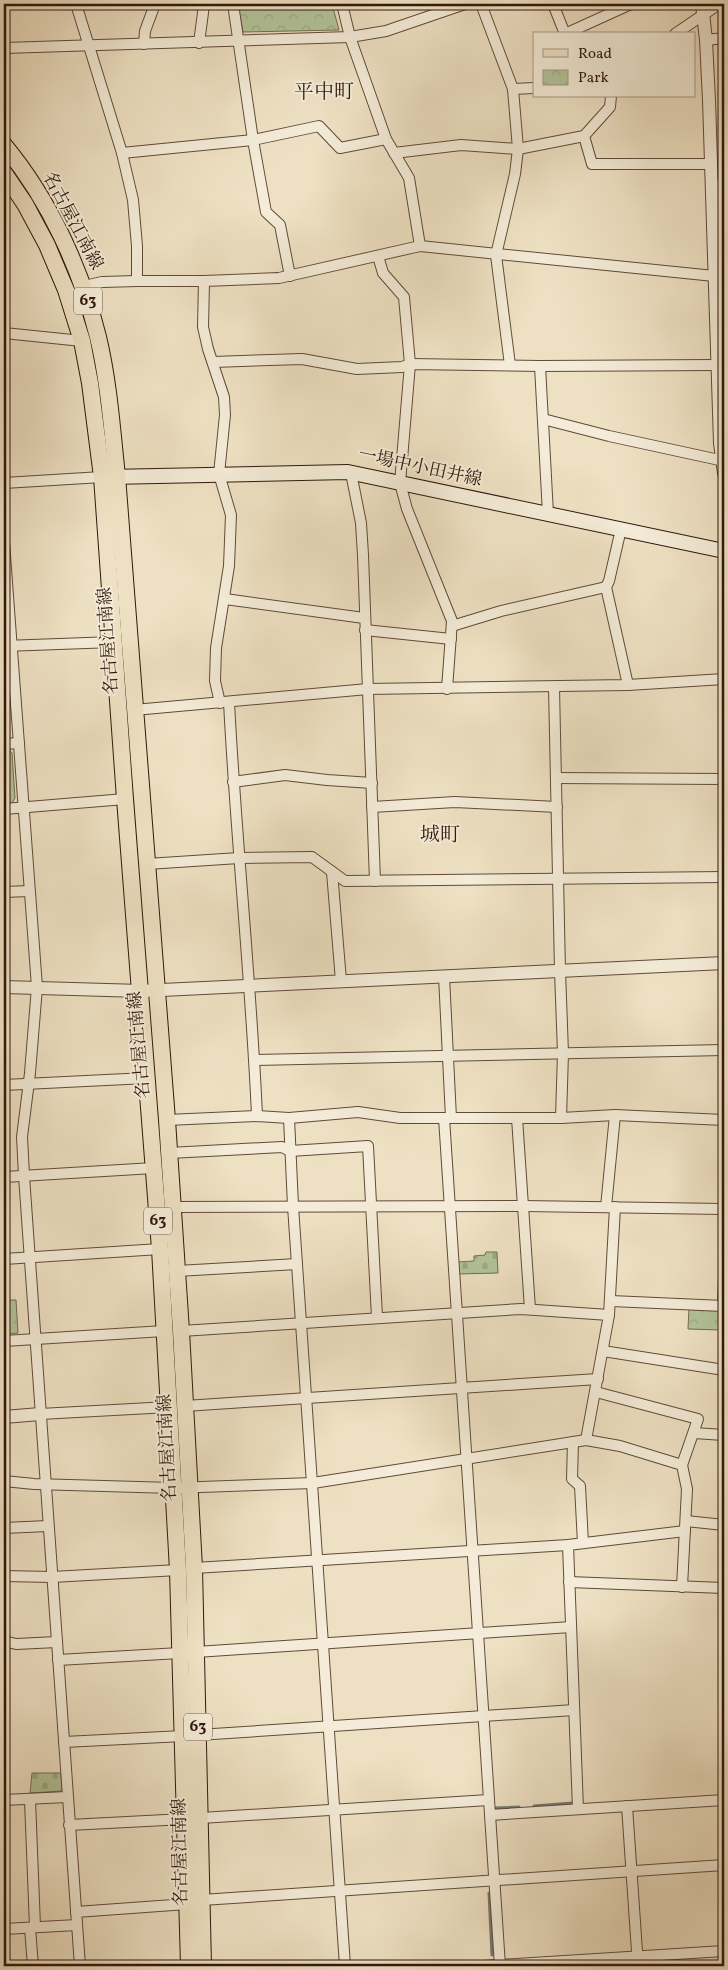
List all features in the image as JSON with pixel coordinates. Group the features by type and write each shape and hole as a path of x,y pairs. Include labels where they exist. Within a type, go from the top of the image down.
{"main road":[{"name":"名古屋江南線","path":"4,145 40,197 84,286 98,338 106,380 114,642 125,799 148,990 167,1120 181,1331 190,1487 186,1569 195,1902 203,1966"},
{"name":"名古屋江南線","path":"4,173 25,204 47,245 66,290 82,341 110,477 134,710 147,864 147,1078 160,1249 173,1488 186,1569"},
{"name":"一場中小田井線","path":"110,477 352,473 724,551"},
{"name":"名古屋江南線","path":"189,1966 195,1902"}],"street":[{"path":"76,4 122,153 134,200 137,281"},
{"path":"144,44 145,31 155,4"},
{"path":"199,43 204,5 208,4"},
{"path":"233,4 253,140 266,212 280,225 290,276"},
{"path":"342,4 350,37 386,139 409,178 420,246"},
{"path":"4,48 350,37 386,31 466,4"},
{"path":"481,4 513,89 518,149 512,196 496,255 510,365"},
{"path":"553,4 564,32"},
{"path":"569,32 631,4"},
{"path":"677,32 703,9 719,4"},
{"path":"543,419 723,464 720,443 717,365 719,278 718,186 711,164 703,9"},
{"path":"706,40 724,38"},
{"path":"513,89 533,88"},
{"path":"394,153 462,145 518,149 584,136 610,107 611,98"},
{"path":"122,153 253,140 319,126 340,148 386,139"},
{"path":"584,136 592,164 711,164"},
{"path":"84,286 102,282 279,278 420,246 719,278"},
{"path":"378,256 383,273 404,297 410,364 400,483 407,508 452,621 447,689"},
{"path":"204,281 204,327 224,397 218,474 231,515 229,566 216,648 215,681 224,702 233,782 255,1060 257,1116"},
{"path":"4,333 82,341"},
{"path":"213,362 302,359 357,369 402,368 410,364 540,366 717,365"},
{"path":"540,366 548,514"},
{"path":"352,473 361,523 372,783 374,881"},
{"path":"4,483 110,477"},
{"path":"621,529 609,582 606,587 628,685"},
{"path":"4,542 8,646 19,743 37,987 29,1084 22,1138 24,1176 80,1966"},
{"path":"452,626 501,611 606,587"},
{"path":"225,599 364,618"},
{"path":"365,630 451,639"},
{"path":"8,646 114,642"},
{"path":"134,710 368,689 628,685 724,679"},
{"path":"554,687 563,1053 561,1118"},
{"path":"4,744 19,743"},
{"path":"233,782 285,775 372,783"},
{"path":"556,778 724,779"},
{"path":"4,809 125,799"},
{"path":"372,807 455,802 557,807"},
{"path":"147,864 239,858 312,857 345,881 724,877"},
{"path":"332,872 341,981"},
{"path":"4,892 29,891"},
{"path":"4,987 148,990 724,963"},
{"path":"444,976 448,1055 447,1118 450,1206 500,1966"},
{"path":"255,1060 724,1050"},
{"path":"4,1085 147,1078"},
{"path":"167,1120 257,1116 290,1118 358,1112 400,1118 561,1118 616,1114 724,1120"},
{"path":"586,1440 611,1301 611,1207 616,1114"},
{"path":"290,1118 293,1206 345,1966"},
{"path":"517,1118 530,1309"},
{"path":"169,1153 282,1147 290,1151 368,1146 377,1318"},
{"path":"4,1177 154,1168"},
{"path":"173,1207 523,1206 724,1209"},
{"path":"4,1259 160,1249"},
{"path":"177,1271 297,1264"},
{"path":"611,1301 724,1306 724,1277"},
{"path":"181,1331 530,1309 609,1315"},
{"path":"4,1341 164,1331"},
{"path":"603,1351 724,1370"},
{"path":"185,1406 598,1379"},
{"path":"596,1392 698,1420 682,1465 688,1489 682,1587"},
{"path":"4,1417 168,1406"},
{"path":"694,1433 724,1435"},
{"path":"4,1480 45,1484 173,1488 313,1483 586,1440 620,1446 682,1465"},
{"path":"573,1442 572,1479 580,1486 583,1543"},
{"path":"4,1576 52,1577 568,1545 685,1526 724,1525"},
{"path":"4,1528 48,1526"},
{"path":"568,1545 578,1809"},
{"path":"569,1582 724,1588"},
{"path":"58,1660 571,1627"},
{"path":"4,1641 16,1644 57,1642"},
{"path":"64,1742 574,1710"},
{"path":"4,1800 67,1797"},
{"path":"30,1800 33,1966"},
{"path":"69,1825 489,1800"},
{"path":"490,1815 724,1800"},
{"path":"627,1806 638,1962"},
{"path":"76,1912 340,1891 724,1865"},
{"path":"4,1929 77,1925"},
{"path":"484,1966 638,1962 724,1951"}],"green space":[{"path":"238,4 332,4 339,30 243,32"},
{"path":"9,750 12,753 15,798 12,803 4,803 4,751"},
{"path":"486,1252 497,1252 498,1273 459,1274 458,1262 474,1261 474,1256 485,1255"},
{"path":"4,1300 16,1300 18,1333 4,1334"},
{"path":"689,1307 718,1308 722,1312 721,1330 688,1329"},
{"path":"32,1773 61,1773 62,1791 30,1793"}],"waterway":[{"path":"534,1806 573,1803"},
{"path":"496,1808 519,1807"},
{"path":"489,1893 492,1955"}],"district":[{"name":"平中町","path":"324,93"},
{"name":"城町","path":"440,836"}]}
